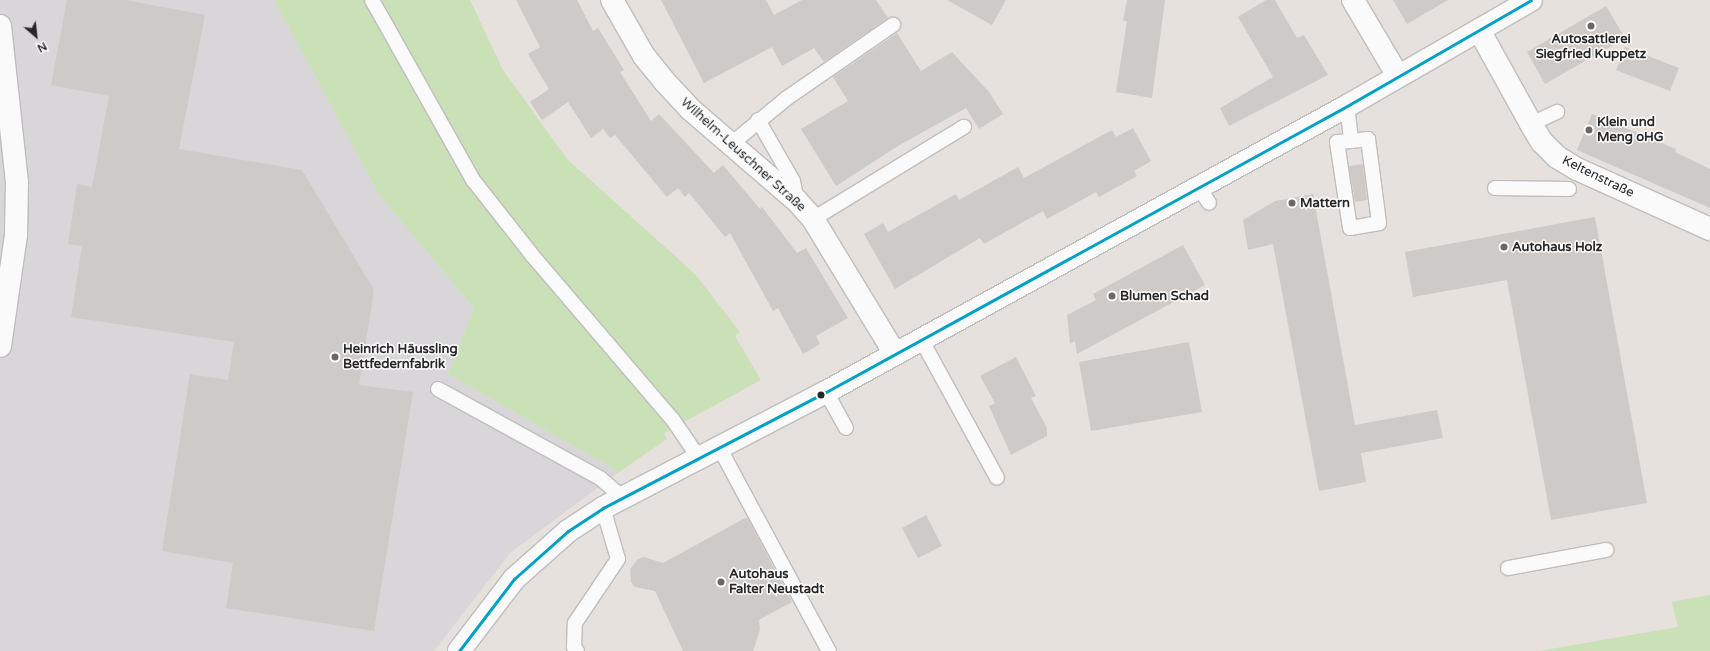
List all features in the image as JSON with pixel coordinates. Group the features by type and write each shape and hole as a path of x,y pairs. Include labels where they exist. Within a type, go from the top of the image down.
{"street":[{"name":"Wilhelm-Leuschner Straße","path":"612,0 644,56 664,82 730,145 797,201 813,219 895,354"},
{"path":"1353,0 1398,76"},
{"path":"459,651 514,579 568,531 603,508 826,392 921,339 1203,195 1347,106 1531,0"},
{"path":"0,26 16,182 8,232 0,346"},
{"name":"Keltenstraße","path":"1479,30 1542,142 1557,157 1577,169 1710,229"}],"lane":[{"path":"372,0 473,180 532,255 673,420 699,458"},
{"path":"730,145 758,120 894,25"},
{"path":"1347,106 1351,141"},
{"path":"1531,124 1557,112"},
{"path":"758,120 793,181 797,201"},
{"path":"813,219 964,128"},
{"path":"1368,139 1379,223 1350,228 1337,142 1351,141 1368,139"},
{"path":"1495,188 1569,189"},
{"path":"921,339 997,478"},
{"path":"438,389 600,478 622,497"},
{"path":"826,392 846,428"},
{"path":"719,447 829,651"},
{"path":"577,651 574,647 576,623 618,560 603,508"},
{"path":"1508,568 1606,550"}],"shaded area":[{"path":"0,0 274,0 380,196 474,308 448,374 619,472 510,553 434,651 0,651"}],"green space":[{"path":"274,0 470,0 503,70 567,159 695,274 740,332 735,336 761,380 664,433 667,439 619,472 448,374 474,308 380,196"},
{"path":"1710,595 1710,651 1539,651 1678,627 1672,602"}],"building":[{"path":"67,0 125,0 205,15 179,149 302,170 374,290 359,385 413,392 374,631 226,608 233,563 162,551 190,374 228,380 234,342 71,317 82,246 68,244 77,184 92,187 109,96 51,85"},
{"path":"516,0 577,0 593,31 598,28 624,70 620,72 651,121 659,114 714,173 723,165 760,209 762,207 797,253 806,248 848,318 816,336 820,344 803,354 778,308 773,311 730,233 725,237 689,193 685,197 678,188 667,197 615,135 610,138 603,129 591,138 568,102 542,120 530,102 549,89 528,54 540,47"},
{"path":"661,0 766,0 774,15 802,0 876,0 888,18 824,62 814,48 782,66 772,47 704,83"},
{"path":"947,0 1006,0 992,25"},
{"path":"1127,0 1165,0 1152,98 1116,92 1127,21 1123,21"},
{"path":"1266,0 1275,0 1297,38 1304,35 1328,75 1229,126 1220,108 1273,77 1238,17"},
{"path":"1393,0 1448,0 1407,24"},
{"path":"1606,6 1625,38 1545,84 1527,52"},
{"path":"897,33 921,71 952,52 989,92 1003,114 979,129 966,108 898,146 836,186 801,129 848,101 833,77"},
{"path":"1625,47 1679,68 1670,91 1616,70"},
{"path":"1592,114 1676,149 1675,152 1710,169 1710,208 1577,150"},
{"path":"1133,128 1151,161 1134,171 1137,176 1099,197 1096,192 1047,219 1043,211 984,244 980,238 895,289 864,234 883,223 888,232 956,194 959,200 1018,167 1024,178 1112,130 1116,137"},
{"path":"1363,164 1367,200 1355,202 1349,166"},
{"path":"1313,194 1355,425 1437,410 1443,438 1361,453 1366,482 1319,491 1273,244 1248,250 1243,220 1275,201"},
{"path":"1595,217 1647,503 1551,520 1507,280 1413,297 1405,252"},
{"path":"1183,245 1205,285 1077,354 1075,341 1070,344 1067,315 1096,300 1093,294"},
{"path":"1189,342 1202,412 1091,431 1079,362"},
{"path":"1016,357 1036,396 1031,398 1047,428 1047,436 1011,455 989,406 995,403 980,376"},
{"path":"926,515 942,546 918,558 902,528"},
{"name":"Autohaus Falter Neustadt","path":"747,517 792,602 759,620 760,630 753,651 683,651 655,591 635,587 631,582 630,569 638,559 644,557 663,563"}],"transit line":[{"path":"459,651 514,579 568,531 603,508 826,392 1347,106 1531,0"}],"place":[{"name":"Autosattlerei Siegfried Kuppetz","path":"1591,26"},
{"name":"Klein und Meng oHG","path":"1589,130"},
{"name":"Mattern","path":"1292,203"},
{"name":"Autohaus Holz","path":"1504,247"},
{"name":"Blumen Schad","path":"1112,296"},
{"name":"Heinrich Häussling Bettfedernfabrik","path":"335,357"},
{"name":"Autohaus Falter Neustadt","path":"721,582"}]}
